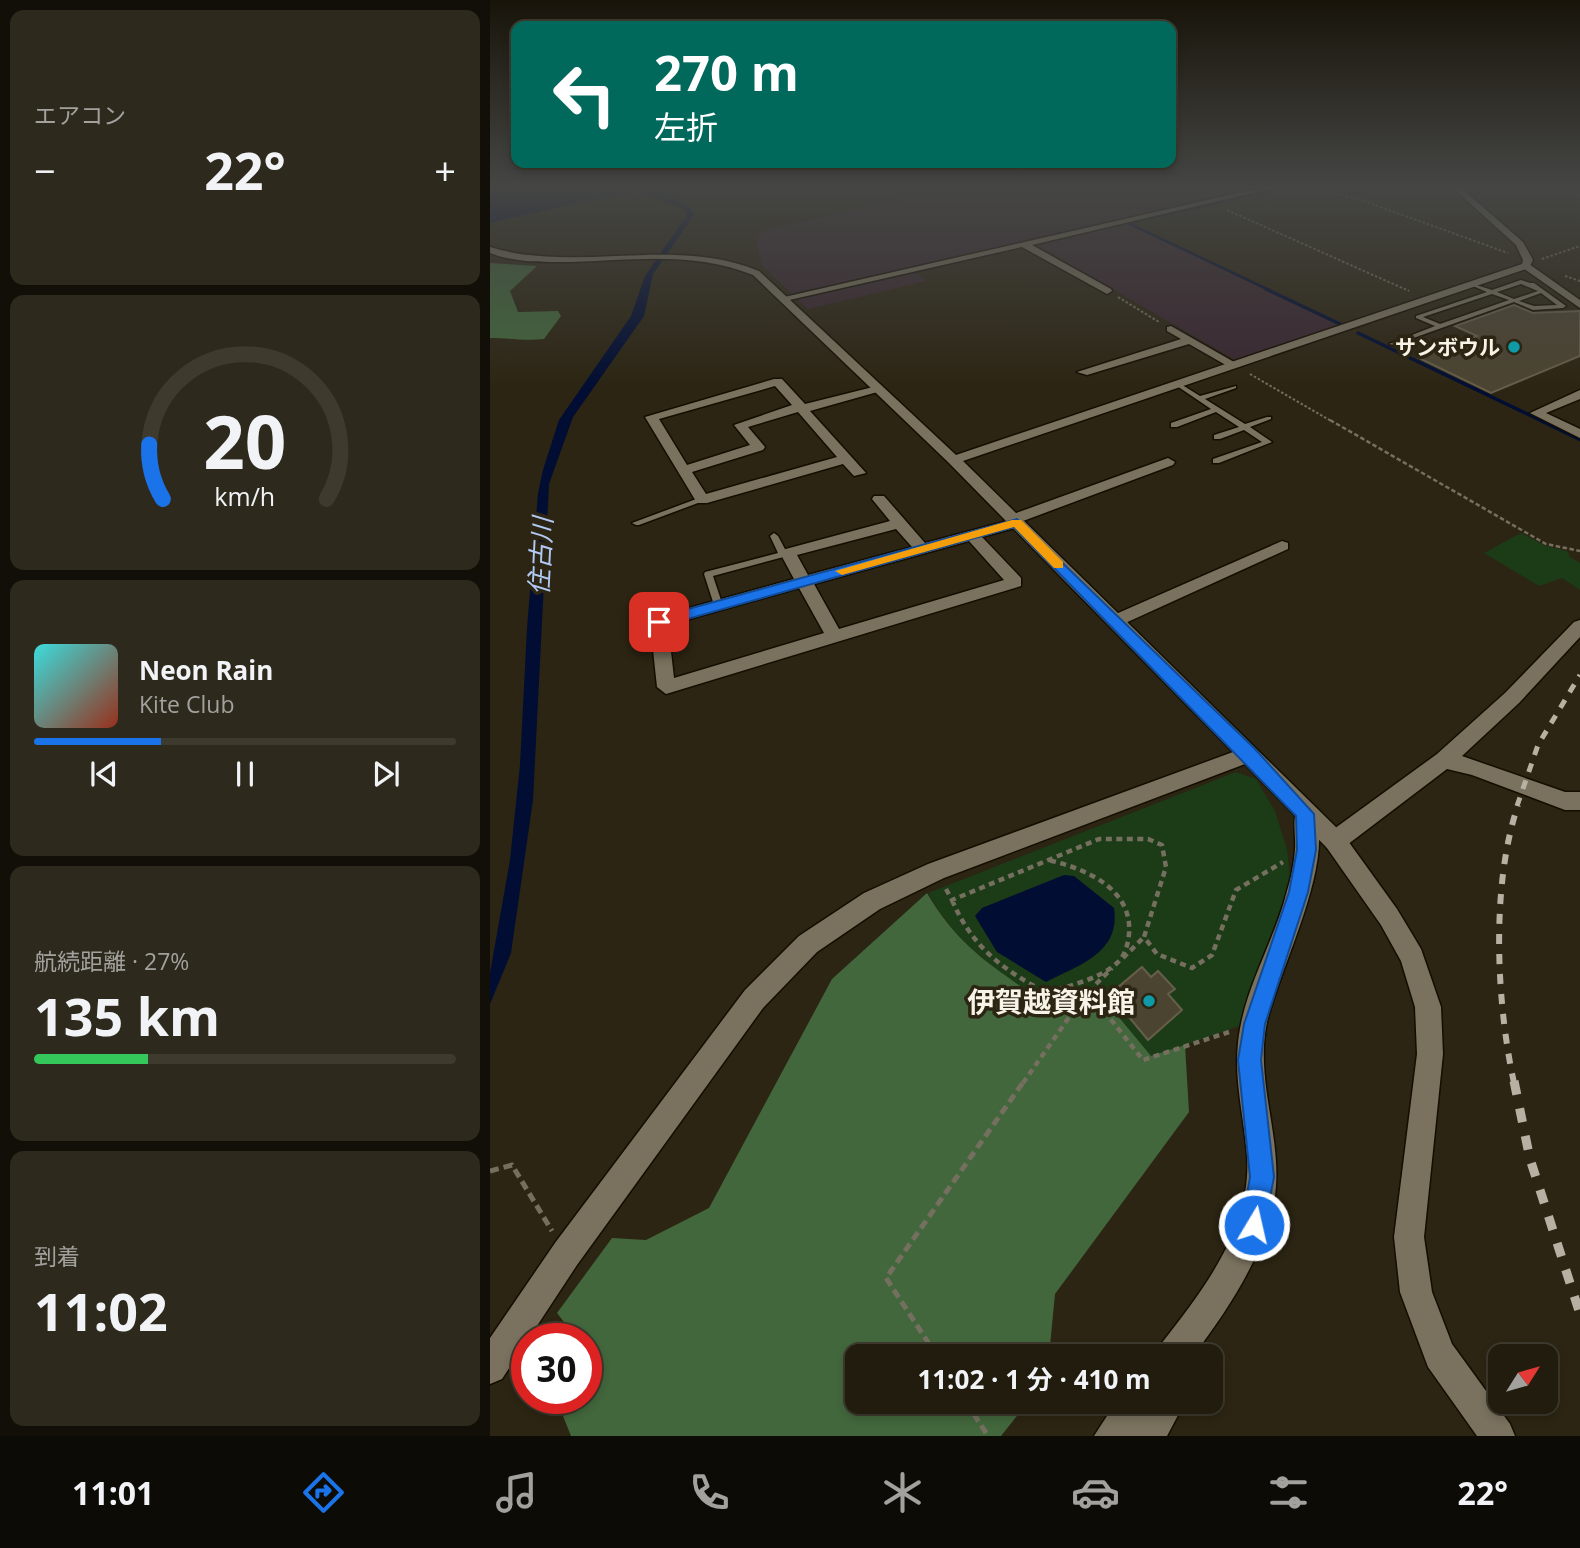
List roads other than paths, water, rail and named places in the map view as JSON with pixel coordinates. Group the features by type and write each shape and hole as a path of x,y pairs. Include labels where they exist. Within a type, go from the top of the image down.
{"street":[{"path":"504,254 518,258 687,258 740,264 756,272 954,460 1249,754 1305,814 1335,841 1389,918 1412,957 1428,1007 1430,1054 1409,1237 1416,1292 1440,1355 1498,1436"},
{"path":"785,298 980,254"},
{"path":"1042,254 1107,291"},
{"path":"1524,254 1527,263 1580,305"},
{"path":"954,460 1475,285 1527,263"},
{"path":"1171,329 1235,366"},
{"path":"1083,372 1189,340"},
{"path":"845,459 702,500 652,417 778,382 859,473"},
{"path":"684,470 758,447 740,425 877,388"},
{"path":"1580,394 1536,413 1580,435"},
{"path":"972,535 1015,582 666,687 659,622 972,535 1168,463"},
{"path":"879,499 922,549"},
{"path":"834,636 786,554 900,523"},
{"path":"1115,621 1282,546"},
{"path":"1335,841 1444,760 1512,698 1580,626"},
{"path":"490,1367 566,1254 754,999 808,944 872,901 936,870 1249,754"},
{"path":"1444,760 1474,767 1565,801 1580,801"},
{"path":"1186,1344 1242,1252 1254,1225 1262,1177 1250,1060 1254,1024 1298,892 1307,850 1305,814"},
{"path":"1111,1436 1128,1414"},
{"path":"1148,1436 1161,1414"}],"lane":[{"path":"1440,326 1418,317 1521,282 1540,290"},
{"path":"1475,285 1533,308 1563,306 1531,284"},
{"path":"1392,344 1540,290"},
{"path":"1179,385 1268,442 1216,461"},
{"path":"1200,398 1234,387"},
{"path":"1174,425 1217,409"},
{"path":"1217,437 1269,418"},
{"path":"636,523 702,500"},
{"path":"718,606 708,574 786,554 774,536"}],"water":[{"name":"住古川","path":"660,254 667,254 653,274 644,316 573,417 549,484 533,800 511,953 490,1004 490,973 510,860 520,765 538,493 559,420 631,316 645,276"},
{"path":"1064,875 1074,876 1114,908 1114,923 1111,936 1095,956 1046,982 997,952 975,916 982,908"}],"waterway":[{"path":"1193,254 1269,290"},
{"path":"1266,289 1340,324"},
{"path":"1358,333 1544,422"},
{"path":"1541,420 1580,439"}],"railway":[{"path":"1517,806 1538,745 1580,675"},
{"path":"1514,1083 1503,1016 1499,943 1503,871 1518,805"},
{"path":"1514,1081 1530,1159 1580,1314"}],"place":[{"name":"サンボウル","path":"1514,347"},
{"name":"伊賀越資料館","path":"1149,1001"}]}
